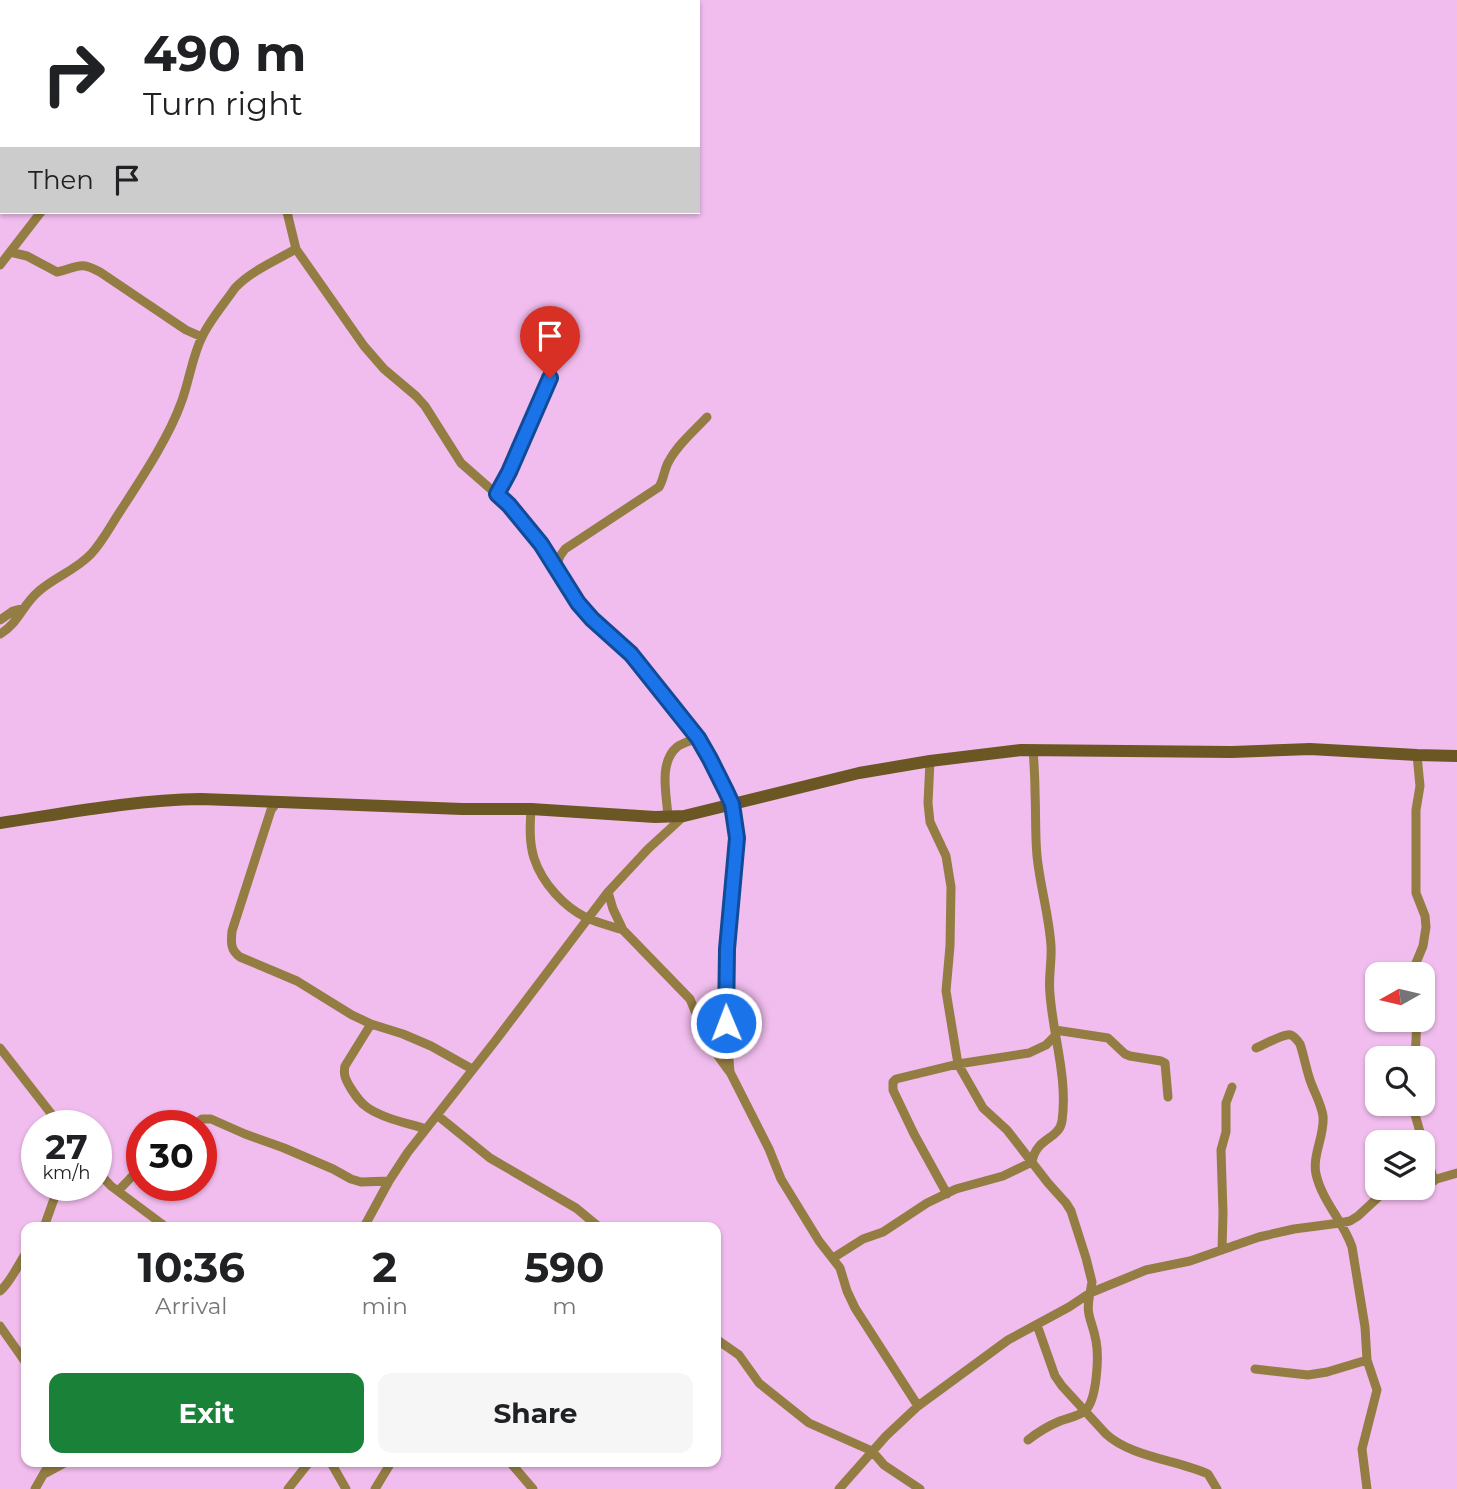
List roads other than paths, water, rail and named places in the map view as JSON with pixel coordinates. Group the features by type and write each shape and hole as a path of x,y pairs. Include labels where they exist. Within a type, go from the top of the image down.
{"street":[{"path":"0,265 39,214"},
{"path":"287,214 296,249 364,346 384,369 425,406 461,463 509,505 541,544 584,611 631,654 698,738 710,759 732,804 737,838 727,949 726,1023 730,1072"},
{"path":"0,634 16,622 30,599 86,559 108,531 175,418 202,337 242,281 296,249"},
{"path":"10,252 27,256 57,272 77,265 90,267 186,330 202,337"},
{"path":"497,494 550,378"},
{"path":"556,567 565,549 659,487 675,451 707,418"},
{"path":"0,620 13,611 24,608"},
{"path":"668,817 664,771 666,762 678,747 698,738"},
{"path":"1032,1162 1037,1147 1056,1133 1062,1124 1062,1070 1049,992 1049,922 1037,858 1033,749"},
{"path":"0,823 89,808 164,800 531,809 684,816 859,773 930,761 1033,749 1232,752 1310,749 1457,756"},
{"path":"1416,962 1423,946 1426,927 1416,892 1416,810 1420,786 1417,755"},
{"path":"930,761 930,822 946,856 951,887 946,991 958,1064 983,1108 1007,1130 1048,1184 1062,1197 1070,1211 1092,1282 1087,1307 1097,1353 1094,1390 1085,1412 1059,1421 1028,1440"},
{"path":"278,802 271,810 232,931 232,949 240,957 296,981 371,1024 431,1046 472,1069"},
{"path":"531,809 531,842 537,867 552,889 563,902 588,918 623,930"},
{"path":"367,1222 408,1152 608,892 648,849 684,816"},
{"path":"608,892 623,930 691,999 708,1042 730,1072 781,1179 819,1241 840,1268 855,1308 918,1406"},
{"path":"371,1024 345,1066 346,1080 359,1101 367,1108 426,1129"},
{"path":"947,1194 914,1134 892,1086 896,1079 958,1064 1029,1053 1046,1045 1055,1033"},
{"path":"1055,1033 1108,1038 1125,1054 1165,1063 1168,1097"},
{"path":"1256,1048 1286,1035 1293,1036 1300,1044 1311,1083 1319,1100 1323,1129 1316,1163 1317,1177 1334,1216 1352,1247 1365,1327 1367,1360 1377,1390 1362,1450 1367,1489"},
{"path":"0,1048 48,1110"},
{"path":"1222,1250 1221,1150 1226,1132 1226,1103 1232,1087"},
{"path":"437,1115 490,1158 576,1208 593,1222"},
{"path":"217,1122 356,1181 389,1181"},
{"path":"833,1258 863,1239 883,1233 927,1203 964,1186 1003,1176 1032,1162"},
{"path":"1435,1181 1457,1173"},
{"path":"118,1191 126,1183"},
{"path":"112,1185 159,1222"},
{"path":"839,1489 872,1451 918,1406 1008,1340 1090,1293 1146,1270 1190,1261 1259,1237 1340,1223 1358,1216 1375,1200"},
{"path":"46,1222 53,1201"},
{"path":"0,1291 6,1286 21,1260"},
{"path":"1069,1307 1088,1315"},
{"path":"0,1325 21,1356"},
{"path":"1037,1325 1055,1376 1112,1440 1142,1453 1208,1474 1217,1489"},
{"path":"721,1343 738,1355 760,1384 809,1423 872,1451 884,1465 920,1489"},
{"path":"1255,1369 1308,1375 1367,1360"},
{"path":"35,1489 48,1467"},
{"path":"46,1473 57,1467"},
{"path":"288,1489 305,1467"},
{"path":"333,1467 345,1489"},
{"path":"375,1489 388,1467"},
{"path":"514,1467 533,1489"}]}
